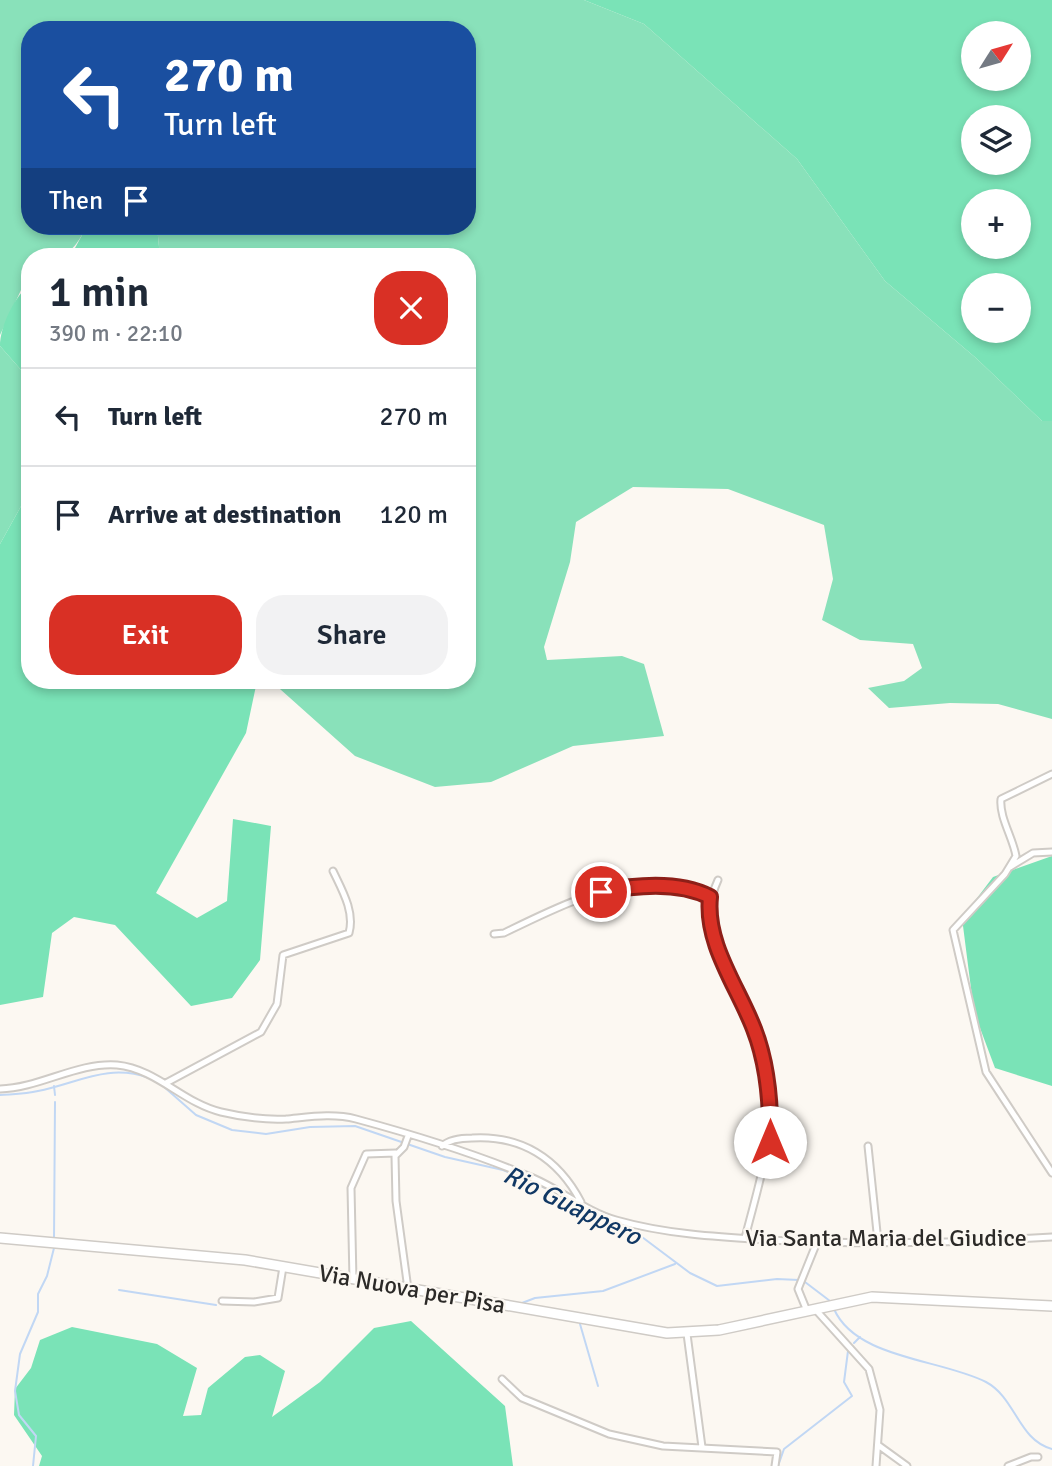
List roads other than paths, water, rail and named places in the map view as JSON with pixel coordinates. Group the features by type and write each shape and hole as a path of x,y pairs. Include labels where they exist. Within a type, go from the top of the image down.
{"main road":[{"name":"Via Nuova per Pisa","path":"0,1238 224,1258 629,1327 687,1334 719,1330 847,1302 899,1297 1052,1306"}],"street":[{"path":"1052,774 1000,799 1000,807 1012,836 1016,856 1009,868 953,930 986,1072 1052,1173"},
{"path":"1009,868 1033,853 1052,852"},
{"path":"166,1083 261,1032 277,1004 283,955 349,933 352,922 343,892 332,871"},
{"path":"718,880 710,897 709,908 719,952 755,1032 767,1081 768,1150 745,1238"},
{"path":"494,934 504,933 582,899 627,887 646,884 659,888 688,888 710,897"},
{"name":"Via Santa Maria del Giudice","path":"0,1088 37,1084 70,1072 107,1065 130,1067 166,1083 197,1104 219,1112 256,1118 341,1117 442,1146 535,1179 613,1219 654,1228 745,1238 817,1242 1052,1237"},
{"path":"442,1146 450,1140 503,1137 526,1146 566,1180 582,1203"},
{"path":"353,1280 351,1188 354,1175 366,1154 396,1153 404,1147 407,1138"},
{"path":"868,1146 878,1242"},
{"path":"396,1153 396,1201 408,1289"},
{"path":"817,1242 798,1289 869,1369 880,1410 876,1466"},
{"path":"222,1301 278,1298 283,1267"},
{"path":"687,1334 702,1447"},
{"path":"502,1379 522,1398 609,1434 663,1446 777,1452 775,1466"},
{"path":"878,1445 908,1466"},
{"path":"1008,1466 1038,1457"}],"waterway":[{"name":"Rio Guappero","path":"0,1095 53,1088 106,1073 134,1074 149,1078"},
{"path":"54,1086 55,1095"},
{"name":"Rio Guappero","path":"163,1086 196,1115 232,1130 266,1134 310,1127 355,1126 445,1157 503,1170 557,1193"},
{"path":"54,1239 55,1102"},
{"name":"Rio Guappero","path":"577,1205 642,1237 690,1273 717,1286 777,1279 799,1280"},
{"path":"33,1466 36,1436 19,1415 15,1391 20,1354 38,1312 38,1294 47,1276 54,1248"},
{"path":"522,1303 535,1298 603,1291 675,1264"},
{"name":"Rio Guappero","path":"805,1282 830,1301"},
{"path":"119,1290 216,1305"},
{"name":"Rio Guappero","path":"834,1309 845,1326 880,1348 986,1382 1004,1398 1032,1437 1052,1449"},
{"path":"580,1324 598,1386"},
{"name":"Rio Guappero","path":"854,1343 860,1337"},
{"path":"778,1466 784,1449 852,1396 844,1382 848,1351"}]}
